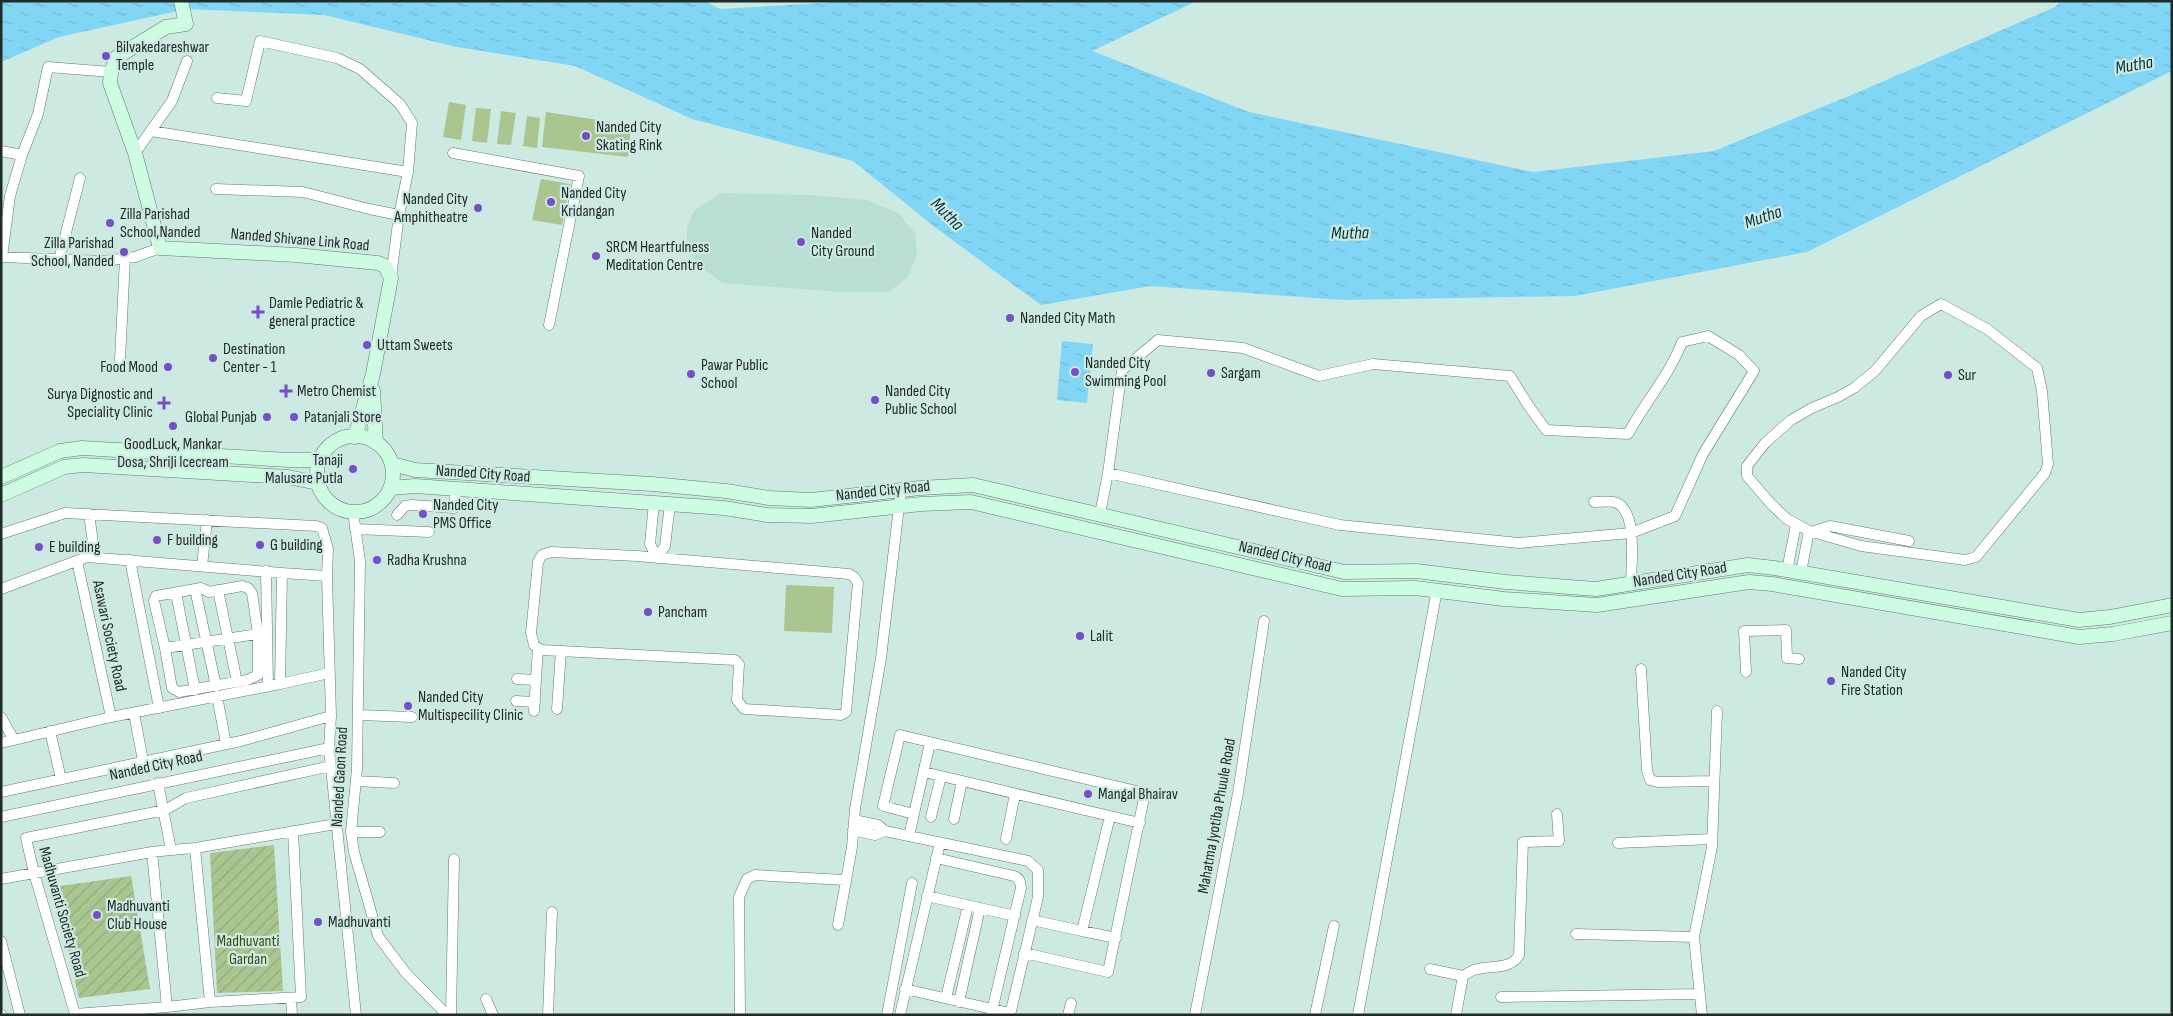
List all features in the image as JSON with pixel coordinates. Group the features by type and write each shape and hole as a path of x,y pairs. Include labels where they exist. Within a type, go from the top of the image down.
{"street":[{"path":"160,248 135,154 110,82 111,72 117,57 166,27 186,24 181,1"},
{"path":"217,98 246,101 260,41 337,58 360,69 382,86 400,104 412,123 408,172 399,215 392,278 373,374 355,437"},
{"path":"135,154 172,100 187,61"},
{"path":"2,257 10,196 22,155 38,114 48,67 111,72"},
{"path":"151,131 408,172"},
{"path":"1,151 22,155"},
{"path":"453,153 579,176 549,325"},
{"path":"59,260 80,178"},
{"path":"216,189 303,192 399,215"},
{"name":"Nanded Shivane Link Road","path":"2,257 103,262 160,248 296,255 378,264 385,266 392,278"},
{"path":"120,360 125,258"},
{"path":"1941,304 1953,309 1987,329 2036,368 2042,391 2048,464 2045,473 1976,558 1965,560 1861,546 1796,525 1771,504 1747,476 1747,466 1766,442 1791,420 1812,408 1838,398 1875,371 1921,316 1930,309 1941,304"},
{"path":"1100,514 1108,474 1122,370 1158,340 1243,348 1319,376 1373,364 1510,376 1546,430 1612,434 1628,434 1642,408 1674,362 1682,342 1708,336 1739,355 1754,371 1703,454 1675,516 1631,532 1519,543 1340,525 1108,474"},
{"path":"373,374 376,443"},
{"path":"346,437 355,437 369,438 387,453 392,464 393,476 391,488 376,506 365,511 353,512 341,509 331,503 323,494 318,483 317,471 326,449 346,437"},
{"path":"1,477 60,451 82,448 289,460 320,460"},
{"name":"Nanded City Road","path":"392,464 416,470 670,486 726,491 769,498 811,500 901,490 972,485 1344,572 1416,571 1566,587 1596,588 1748,565 1801,572 2079,620 2110,618 2172,606"},
{"path":"3,493 64,467 83,465 288,477 318,483"},
{"name":"Nanded City Road","path":"391,488 414,486 670,504 724,508 767,515 812,516 900,506 971,502 1342,589 1415,588 1512,599 1597,605 1749,582 1772,584 2079,637 2112,634 2172,623"},
{"path":"397,515 405,506 412,505 454,508 456,489"},
{"path":"838,925 882,658 901,490"},
{"path":"1594,502 1615,502 1624,508 1628,515 1631,532 1631,584"},
{"path":"654,503 650,544 657,558"},
{"path":"657,558 665,546 670,504"},
{"name":"Nanded Gaon Road","path":"353,512 360,561 356,782 351,832 354,852 378,936 405,972 447,1015"},
{"path":"1,534 65,513 316,526 322,528 328,549 330,766 356,1015"},
{"name":"Asawari Society Road","path":"89,514 95,558"},
{"path":"202,566 207,520"},
{"path":"1787,570 1796,525"},
{"path":"1811,531 1830,526 1909,541"},
{"path":"355,529 429,532"},
{"path":"1801,572 1811,531"},
{"path":"551,552 841,572 854,577 858,583 846,712 841,715 744,709 737,700 739,664 735,660 561,651 538,648 534,646 531,633 538,562 542,555 551,552"},
{"name":"Asawari Society Road","path":"1,589 87,557 327,576"},
{"path":"130,560 159,708"},
{"name":"Asawari Society Road","path":"77,561 112,717"},
{"name":"Asawari Society Road","path":"1,743 159,708 217,691 258,675 263,633 266,572"},
{"path":"1369,572 1370,589"},
{"path":"280,684 282,573"},
{"name":"Asawari Society Road","path":"268,686 263,633 252,593 248,588 242,586 209,592 201,588 156,596 154,601 172,688 179,692 195,690 217,691 268,686 329,673"},
{"path":"195,589 217,691 226,744"},
{"path":"218,590 237,682"},
{"path":"1358,1015 1437,590"},
{"path":"176,592 195,690"},
{"name":"Mahatma Jyotiba Phuule Road","path":"1195,1015 1238,794 1264,622"},
{"path":"1746,672 1744,631 1786,630 1787,658 1799,660"},
{"path":"165,648 263,633"},
{"path":"516,701 534,707 538,648"},
{"path":"557,710 561,651"},
{"path":"1640,669 1647,770 1650,780 1658,782 1713,781"},
{"path":"517,679 536,680"},
{"path":"1702,1015 1694,937 1712,839 1717,711"},
{"name":"Asawari Society Road","path":"134,713 143,761"},
{"path":"358,715 412,717"},
{"path":"1,792 226,744 331,716"},
{"path":"1,717 14,740"},
{"path":"50,731 61,779"},
{"path":"914,814 883,806 898,736 1145,793 1108,972 1024,953"},
{"path":"909,836 930,743"},
{"name":"Nanded City Road","path":"1,817 329,748"},
{"path":"165,810 186,798 330,766"},
{"path":"924,772 1140,823"},
{"path":"932,817 941,776"},
{"path":"954,819 962,781"},
{"path":"356,782 394,783"},
{"path":"158,783 165,810 171,850"},
{"path":"1006,839 1016,794"},
{"name":"Madhuvanti Society Road","path":"165,810 26,838 74,1014 168,1007 185,1010 210,1002 291,998"},
{"path":"1430,969 1463,976 1472,970 1507,964 1517,959 1519,955 1523,842 1559,841 1557,814"},
{"path":"1082,931 1110,816"},
{"path":"1,879 152,852 195,848 336,824"},
{"path":"854,825 878,825 884,831 1028,861 1034,864 1038,870 1038,897 1010,1014 991,1012 946,998 905,989"},
{"path":"292,1015 291,998 301,997 293,831"},
{"path":"351,832 380,832"},
{"path":"1618,843 1712,839"},
{"path":"900,1015 940,843"},
{"path":"195,848 210,1002"},
{"path":"152,852 168,1007"},
{"path":"936,858 1018,878 1021,888 991,1012"},
{"path":"451,1015 454,859"},
{"path":"740,1015 739,897 747,879 755,875 846,880"},
{"path":"887,1015 912,884"},
{"path":"927,896 1014,916"},
{"path":"946,998 968,905"},
{"path":"959,1002 980,908"},
{"path":"548,1015 552,912"},
{"path":"1032,920 1116,938"},
{"path":"1316,1015 1334,926"},
{"path":"1576,934 1694,937"},
{"path":"1,941 20,1015"},
{"path":"1456,1015 1463,976"},
{"path":"1501,997 1699,994"},
{"path":"486,999 493,1015"},
{"path":"1068,1015 1071,1003"}],"shaded area":[{"name":"Nanded City Ground","path":"720,193 811,195 867,200 898,213 915,233 917,255 907,278 888,292 841,292 722,283 702,268 687,251 687,228 694,211"}],"green space":[{"path":"449,102 466,105 461,140 443,137"},
{"path":"476,108 491,109 487,143 472,141"},
{"path":"501,111 516,113 511,145 497,144"},
{"name":"Nanded City Skating Rink","path":"546,112 631,125 628,157 542,147"},
{"path":"527,116 540,118 537,148 523,146"},
{"name":"Nanded City Kridangan","path":"541,179 570,184 562,225 532,220"},
{"path":"786,585 834,587 832,633 784,631"},
{"name":"Madhuvanti Gardan","path":"274,845 283,991 217,993 210,853"},
{"path":"131,876 150,989 79,998 53,887"}],"water":[{"name":"Mutha","path":"1,1 705,1 720,9 856,1 1197,1 1092,51 1249,112 1533,172 1714,151 1861,91 2055,7 2061,1 2172,1 2172,71 1807,252 1575,296 1344,300 1150,286 1041,305 936,228 853,161 692,119 575,66 457,47 324,15 187,9 59,37 1,62"},
{"name":"Nanded City Swimming Pool","path":"1062,341 1093,344 1087,403 1057,400"}],"place":[{"name":"Bilvakedareshwar Temple","path":"106,56"},
{"name":"Nanded City Skating Rink","path":"586,136"},
{"name":"Nanded City Kridangan","path":"551,202"},
{"name":"Nanded City Amphitheatre","path":"478,208"},
{"name":"Zilla Parishad School,Nanded","path":"110,223"},
{"name":"Nanded City Ground","path":"801,242"},
{"name":"Zilla Parishad School, Nanded","path":"124,252"},
{"name":"SRCM Heartfulness Meditation Centre","path":"596,256"},
{"name":"Damle Pediatric & general practice","path":"258,312"},
{"name":"Nanded City Math","path":"1010,318"},
{"name":"Uttam Sweets","path":"367,345"},
{"name":"Destination Center - 1","path":"213,358"},
{"name":"Food Mood","path":"168,367"},
{"name":"Nanded City Swimming Pool","path":"1075,372"},
{"name":"Sargam","path":"1211,373"},
{"name":"Pawar Public School","path":"691,374"},
{"name":"Sur","path":"1948,375"},
{"name":"Metro Chemist","path":"286,391"},
{"name":"Nanded City Public School","path":"875,400"},
{"name":"Surya Dignostic and Speciality Clinic","path":"164,403"},
{"name":"Global Punjab","path":"267,417"},
{"name":"Patanjali Store","path":"294,417"},
{"name":"GoodLuck, Mankar Dosa, ShriJi Icecream","path":"173,426"},
{"name":"Tanaji Malusare Putla","path":"353,469"},
{"name":"Nanded City PMS Office","path":"423,514"},
{"name":"F building","path":"157,540"},
{"name":"G building","path":"260,545"},
{"name":"E building","path":"39,547"},
{"name":"Radha Krushna","path":"377,560"},
{"name":"Pancham","path":"648,612"},
{"name":"Lalit","path":"1080,636"},
{"name":"Nanded City Fire Station","path":"1831,681"},
{"name":"Nanded City Multispecility Clinic","path":"408,706"},
{"name":"Mangal Bhairav","path":"1088,794"},
{"name":"Madhuvanti Club House","path":"97,915"},
{"name":"Madhuvanti","path":"318,922"}]}
